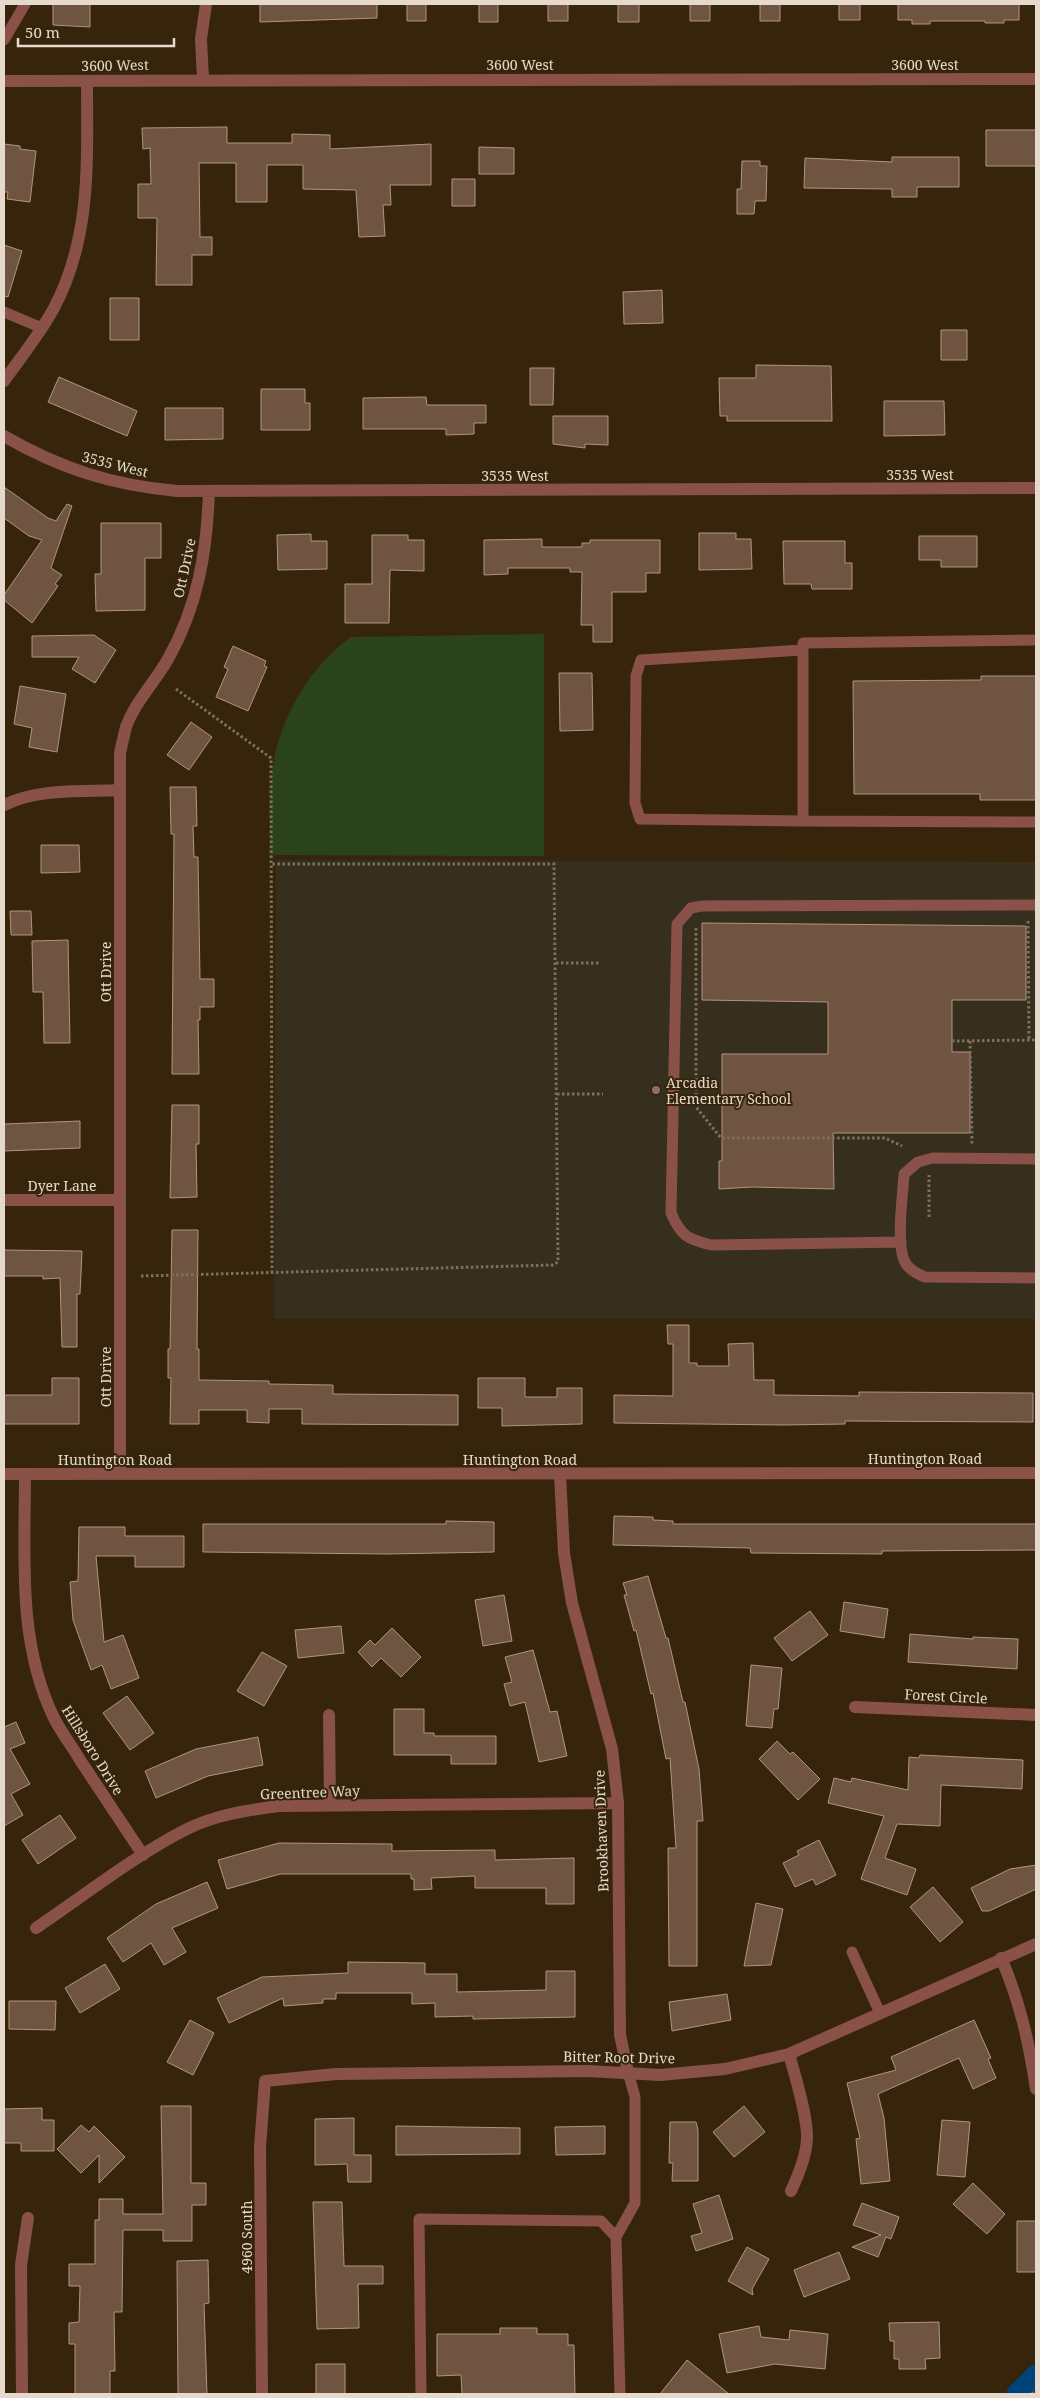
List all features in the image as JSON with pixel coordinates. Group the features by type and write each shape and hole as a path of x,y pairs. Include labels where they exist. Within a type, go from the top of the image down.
{"street":[{"path":"203,79 201,39 206,4"},
{"name":"3600 West","path":"4,81 203,79 1036,79"},
{"path":"4,381 42,328 54,308 71,270 82,229 88,174 87,81"},
{"name":"3535 West","path":"4,436 38,455 92,477 139,488 209,491 1036,488"},
{"name":"Ott Drive","path":"120,1473 120,753 127,726 138,704 168,659 185,625 199,588 205,555 209,491"},
{"path":"4,805 16,799 41,794 119,790"},
{"name":"Dyer Lane","path":"4,1200 120,1200"},
{"name":"Huntington Road","path":"4,1474 1036,1473"},
{"name":"Hillsboro Drive","path":"25,1474 27,1626 42,1690 54,1719 143,1855"},
{"name":"Brookhaven Drive","path":"560,1474 563,1545 572,1603 612,1750 618,1803 620,2035 628,2072"},
{"name":"Forest Circle","path":"855,1707 1036,1715"},
{"path":"329,1716 330,1805"},
{"name":"Greentree Way","path":"36,1928 143,1855 188,1828 238,1812 279,1806 618,1803"},
{"name":"Bitter Root Drive","path":"265,2080 336,2074 628,2072 660,2075 733,2067 789,2054 1036,1944"},
{"path":"1001,1958 1015,1990 1028,2033 1036,2090"},
{"path":"789,2054 797,2082 807,2138 802,2168 791,2191"},
{"name":"4960 South","path":"262,2394 260,2147 265,2080"},
{"path":"22,2394 22,2265 28,2218"}],"lane":[{"path":"4,40 25,4"},
{"path":"4,312 42,328"},
{"path":"803,821 803,643 1036,640"},
{"path":"803,650 641,660 636,676 635,784 635,803 640,820 1036,822"},
{"path":"901,1242 711,1245 690,1240 678,1228 671,1213 677,924 691,908 702,906 1036,905"},
{"path":"1036,1159 932,1158 918,1162 904,1174 901,1242 905,1262 913,1272 925,1277 1036,1278"},
{"path":"852,1952 880,2013"},
{"path":"620,2394 616,2237 635,2203 635,2097 628,2072"},
{"path":"421,2394 419,2218 601,2221 616,2237"}],"path":[{"path":"176,689 271,758 272,1273"},
{"path":"141,1276 554,1265 558,1262 554,864 271,864"},
{"path":"1028,918 1029,1040"},
{"path":"696,928 696,1107 721,1138 885,1138 902,1146"},
{"path":"556,963 599,963"},
{"path":"952,1042 1036,1040"},
{"path":"970,1041 972,1147"},
{"path":"557,1094 603,1094"},
{"path":"929,1174 929,1217"},
{"path":"1032,2394 1036,2390"}],"shaded area":[{"name":"Arcadia Elementary School","path":"276,860 1036,862 1036,1319 274,1319"}],"green space":[{"path":"544,634 544,856 270,855 271,783 278,742 284,724 301,691 324,661 337,648 351,637"}],"building":[{"path":"53,4 90,4 90,27 53,25"},
{"path":"260,4 377,4 377,18 260,22"},
{"path":"407,4 426,4 426,21 407,21"},
{"path":"479,4 498,4 498,22 479,22"},
{"path":"548,4 568,4 568,21 548,21"},
{"path":"618,4 639,4 639,22 618,22"},
{"path":"690,4 710,4 710,21 690,21"},
{"path":"760,4 780,4 780,21 760,21"},
{"path":"839,4 860,4 860,20 839,20"},
{"path":"898,4 1019,4 1019,20 1004,20 1004,23 930,21 930,24 912,24 912,20 898,20"},
{"path":"227,127 227,143 292,143 292,134 330,135 330,149 431,144 431,185 390,185 391,205 383,205 385,236 359,237 356,190 303,189 303,165 267,165 267,202 236,202 236,163 199,163 200,237 212,237 212,255 192,255 192,285 156,285 157,218 138,218 138,184 151,184 150,148 143,149 142,128"},
{"path":"986,130 1036,130 1036,166 986,166"},
{"path":"4,144 36,151 30,202 7,199 8,192 4,192"},
{"path":"479,147 514,148 514,174 479,174"},
{"path":"892,157 959,157 959,187 917,187 917,197 892,197 892,189 804,188 805,158 892,162"},
{"path":"742,161 760,161 760,166 767,166 766,201 755,201 754,214 737,214 737,189 741,189"},
{"path":"452,179 475,179 475,206 452,206"},
{"path":"4,245 22,251 8,297 4,296"},
{"path":"662,290 663,323 624,324 623,292"},
{"path":"110,298 139,298 139,340 110,340"},
{"path":"941,330 967,330 967,360 941,360"},
{"path":"756,365 831,366 832,421 727,421 727,416 720,416 719,378 756,378"},
{"path":"530,368 554,368 553,405 530,405"},
{"path":"59,377 137,411 127,436 48,402"},
{"path":"261,389 305,389 305,403 310,403 310,430 261,430"},
{"path":"426,397 427,405 486,405 486,423 474,423 474,434 446,435 446,429 363,429 363,398"},
{"path":"884,401 944,401 945,435 884,436"},
{"path":"165,408 223,408 223,439 165,440"},
{"path":"553,416 608,416 608,445 585,444 585,448 553,444"},
{"path":"4,487 48,518 56,521 67,504 72,506 51,568 62,575 55,584 58,586 32,623 4,600 4,595 42,540 29,536 4,518"},
{"path":"101,523 161,523 161,558 145,558 145,610 96,611 95,574 101,574"},
{"path":"699,533 736,533 736,539 751,539 752,569 699,570"},
{"path":"311,534 311,541 327,541 327,569 278,570 277,535"},
{"path":"372,535 408,535 408,540 424,540 424,571 390,570 389,623 345,623 345,584 372,584"},
{"path":"919,536 977,536 977,567 941,567 941,560 919,560"},
{"path":"542,539 542,547 582,547 582,543 590,543 590,540 660,540 660,573 646,573 646,592 612,592 612,642 593,642 593,625 581,625 582,572 570,572 570,568 508,568 508,574 484,575 484,540"},
{"path":"783,541 845,541 845,563 852,563 852,589 812,589 811,584 784,584"},
{"path":"94,635 116,650 95,683 72,669 79,657 32,657 32,636"},
{"path":"233,646 266,661 264,666 267,667 248,711 216,697 228,669 224,667"},
{"path":"559,673 592,673 593,730 560,731"},
{"path":"981,676 1036,676 1036,800 980,800 980,794 854,794 853,681 981,680"},
{"path":"20,686 66,694 57,752 29,747 32,728 14,724"},
{"path":"191,722 212,737 189,770 167,755"},
{"path":"170,787 196,787 197,826 193,826 194,857 198,857 200,979 214,979 214,1007 200,1007 200,1020 198,1020 199,1074 172,1074 174,834 171,834"},
{"path":"41,845 79,845 80,872 41,873"},
{"path":"10,911 31,911 32,935 11,935"},
{"name":"Arcadia Elementary School","path":"702,923 1026,926 1026,1000 952,1000 952,1052 970,1052 970,1133 833,1133 834,1189 752,1187 719,1189 719,1161 722,1161 722,1054 828,1054 828,1002 702,1000"},
{"path":"68,940 70,1043 44,1043 43,992 33,992 32,941"},
{"path":"172,1105 199,1105 199,1144 196,1144 197,1197 170,1198"},
{"path":"80,1121 80,1148 4,1151 4,1124"},
{"path":"172,1230 198,1230 197,1349 199,1349 199,1380 269,1381 269,1384 333,1385 333,1394 458,1395 458,1425 302,1424 302,1409 269,1409 269,1423 247,1422 247,1410 199,1410 199,1424 170,1424 171,1378 168,1378 168,1349 170,1349"},
{"path":"4,1250 82,1251 80,1294 77,1294 77,1347 62,1347 60,1278 43,1279 43,1276 4,1276"},
{"path":"667,1325 689,1325 689,1363 697,1363 697,1366 729,1366 728,1344 753,1343 754,1380 774,1380 774,1395 859,1396 859,1392 1033,1393 1033,1422 845,1421 845,1424 783,1425 614,1423 614,1395 673,1396 673,1344 668,1344"},
{"path":"52,1378 79,1378 79,1424 4,1424 4,1395 52,1395"},
{"path":"478,1378 525,1378 525,1397 557,1397 557,1388 582,1388 582,1424 502,1426 502,1408 478,1408"},
{"path":"614,1516 653,1517 653,1520 673,1521 673,1524 1036,1524 1036,1550 882,1551 882,1554 751,1553 750,1548 613,1545"},
{"path":"446,1521 494,1522 494,1552 387,1554 203,1552 203,1524 446,1524"},
{"path":"79,1527 125,1527 125,1536 184,1536 184,1567 135,1567 135,1556 96,1556 104,1642 123,1635 139,1678 111,1689 102,1665 91,1670 73,1620 70,1582 78,1581"},
{"path":"648,1576 666,1638 668,1638 683,1702 685,1702 699,1769 703,1821 697,1821 697,1966 669,1966 668,1848 676,1848 670,1758 666,1759 653,1693 651,1694 636,1630 634,1631 624,1595 627,1595 623,1583"},
{"path":"504,1595 512,1641 483,1646 475,1600"},
{"path":"844,1602 888,1609 884,1638 840,1631"},
{"path":"810,1611 828,1635 792,1661 774,1638"},
{"path":"341,1626 344,1653 298,1658 295,1630"},
{"path":"392,1628 421,1657 401,1677 381,1658 372,1667 358,1652 370,1640 375,1645"},
{"path":"910,1634 973,1639 973,1637 1018,1639 1017,1669 908,1662"},
{"path":"533,1650 550,1712 557,1711 567,1756 539,1762 525,1702 510,1706 504,1684 512,1682 505,1657"},
{"path":"262,1652 287,1666 264,1706 237,1691"},
{"path":"751,1665 782,1668 778,1709 774,1709 772,1728 746,1726"},
{"path":"127,1696 154,1733 130,1750 103,1713"},
{"path":"394,1709 424,1709 424,1733 434,1733 434,1736 496,1736 496,1764 451,1764 451,1755 394,1755"},
{"path":"16,1722 25,1743 10,1749 30,1784 11,1794 23,1815 4,1826 4,1727"},
{"path":"258,1737 263,1765 208,1776 156,1798 145,1771 196,1749"},
{"path":"777,1741 790,1754 793,1752 820,1779 798,1800 759,1759"},
{"path":"920,1755 1023,1760 1022,1789 941,1785 940,1826 897,1824 885,1858 916,1869 907,1895 861,1879 884,1816 828,1803 834,1778 851,1782 852,1778 908,1790 909,1757 919,1758"},
{"path":"60,1815 76,1838 38,1864 22,1840"},
{"path":"819,1840 836,1875 816,1885 813,1879 795,1887 783,1863 799,1855 797,1851"},
{"path":"279,1843 392,1844 392,1851 495,1850 495,1860 574,1858 574,1904 546,1904 546,1888 475,1888 475,1876 431,1878 432,1889 414,1890 414,1879 411,1879 411,1874 280,1874 227,1889 218,1860"},
{"path":"1036,1865 1036,1889 989,1911 982,1911 971,1888 1010,1869"},
{"path":"207,1882 218,1908 172,1928 186,1952 164,1965 151,1943 123,1962 107,1938 156,1904"},
{"path":"933,1887 963,1922 940,1942 910,1907"},
{"path":"756,1903 783,1909 771,1965 744,1966"},
{"path":"348,1962 425,1963 425,1974 457,1974 457,1992 546,1990 546,1971 575,1971 575,2017 473,2019 473,2016 435,2017 435,2003 412,2004 412,1993 336,1993 336,1999 323,1999 323,2003 284,2006 283,1998 229,2023 217,1998 262,1977 348,1973"},
{"path":"105,1964 120,1989 80,2013 65,1988"},
{"path":"727,1994 731,2020 672,2031 669,2002"},
{"path":"9,2001 56,2001 55,2030 9,2029"},
{"path":"190,2020 214,2033 193,2075 167,2062"},
{"path":"974,2020 991,2058 988,2059 996,2078 973,2089 959,2058 878,2094 884,2118 890,2181 861,2184 856,2139 860,2138 847,2083 896,2070 891,2057"},
{"path":"161,2106 191,2106 191,2183 206,2183 206,2205 192,2205 192,2241 163,2241 163,2230 123,2230 122,2312 114,2312 115,2371 110,2371 110,2394 75,2394 75,2344 69,2344 69,2323 79,2322 80,2286 69,2286 69,2264 95,2264 95,2220 99,2220 99,2199 123,2199 123,2214 163,2214"},
{"path":"744,2106 765,2132 734,2157 713,2132"},
{"path":"42,2108 42,2120 54,2120 54,2151 21,2151 21,2143 4,2143 4,2109"},
{"path":"354,2118 354,2155 371,2155 371,2182 348,2182 347,2164 315,2165 315,2119"},
{"path":"942,2120 970,2122 965,2177 937,2175"},
{"path":"670,2122 696,2122 698,2130 698,2181 672,2181 673,2163 669,2163"},
{"path":"81,2125 89,2132 94,2126 125,2157 99,2183 99,2155 81,2173 57,2149"},
{"path":"396,2126 520,2128 520,2154 396,2155"},
{"path":"605,2126 605,2154 556,2155 555,2127"},
{"path":"973,2183 1005,2214 987,2234 953,2204"},
{"path":"719,2195 733,2239 696,2251 691,2236 702,2233 693,2204"},
{"path":"313,2202 342,2202 344,2266 383,2266 383,2284 358,2284 359,2328 317,2329"},
{"path":"862,2203 899,2217 891,2239 886,2237 878,2257 852,2247 881,2235 853,2225"},
{"path":"1017,2221 1036,2221 1036,2272 1017,2272"},
{"path":"747,2247 769,2259 752,2289 753,2295 728,2281"},
{"path":"839,2252 850,2279 804,2297 794,2270"},
{"path":"208,2260 209,2303 204,2304 207,2394 178,2394 177,2261"},
{"path":"939,2322 940,2358 925,2359 926,2369 899,2369 899,2359 894,2359 894,2341 890,2341 889,2323"},
{"path":"759,2326 761,2337 789,2340 790,2330 828,2334 825,2369 775,2364 727,2373 719,2334"},
{"path":"500,2328 537,2328 537,2334 568,2334 568,2345 574,2345 575,2394 462,2394 461,2375 437,2376 437,2334 500,2334"},
{"path":"687,2360 729,2394 660,2394"},
{"path":"316,2364 345,2364 345,2394 316,2394"}],"waterway":[{"path":"1017,2394 1036,2375"}],"place":[{"name":"Arcadia Elementary School","path":"656,1090"}]}
